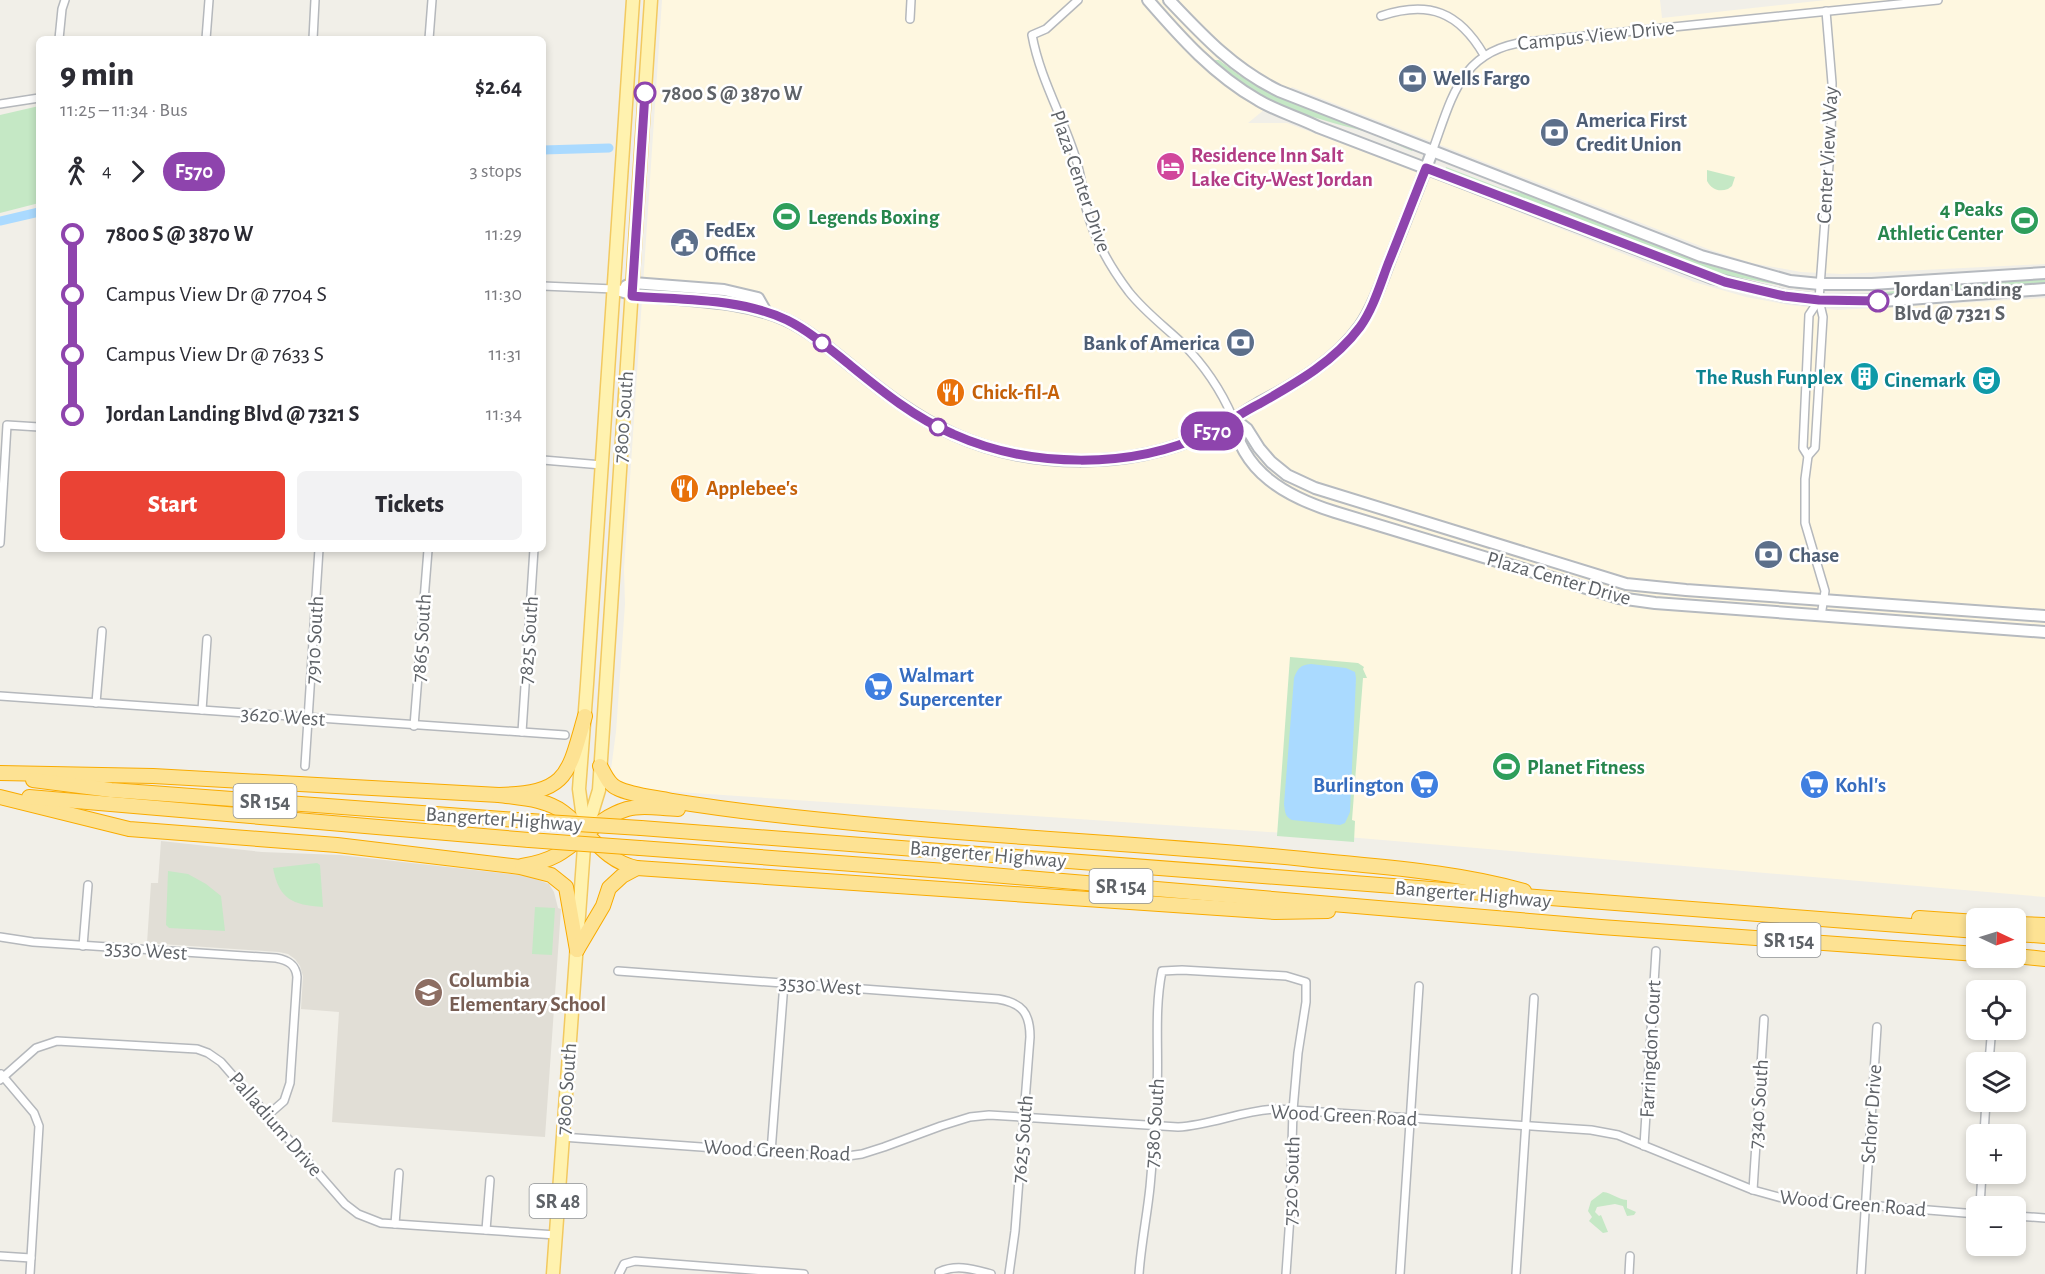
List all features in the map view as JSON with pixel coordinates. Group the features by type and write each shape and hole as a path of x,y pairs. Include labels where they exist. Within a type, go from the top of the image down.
{"highway":[{"path":"0,774 153,777 499,795 526,794 548,788 562,777 571,765 585,716"},
{"path":"600,766 610,784 617,788 723,810"},
{"name":"Bangerter Highway","path":"0,774 51,784 111,790 809,840 1554,900 1966,930"},
{"path":"499,795 548,804 563,811 611,858 637,868 1275,912 1411,910"},
{"path":"0,796 129,829 337,845 520,867 551,875 566,887 578,950"},
{"name":"Bangerter Highway","path":"0,796 1613,927 1966,953"},
{"path":"520,867 558,855 603,820 628,809 647,807 723,810 849,823 1218,851 1346,864 1469,879 1497,884 1554,900"},
{"path":"578,950 603,906 609,888 637,868"},
{"path":"1837,921 1899,917 1966,921"},
{"path":"2026,924 2045,925"},
{"path":"2026,935 2045,936"},
{"path":"2026,957 2045,958"}],"main road":[{"name":"7800 South","path":"554,1274 585,833 579,789 633,0"},
{"name":"7800 South","path":"585,833 599,790 651,0"},
{"path":"628,77 633,79 635,86 632,126 636,140 641,146"}],"street":[{"path":"59,36 65,0"},
{"path":"206,36 209,0"},
{"path":"312,36 315,0"},
{"path":"429,36 432,0"},
{"path":"909,19 911,0"},
{"name":"Plaza Center Drive","path":"1078,0 1046,29 1032,35 1036,58 1045,84 1076,159 1086,207 1096,238 1107,260 1130,293 1143,308 1182,343 1203,368 1233,417 1235,435 1257,468 1281,489 1309,504 1618,598 1655,603 2045,632"},
{"path":"1149,0 1217,73 1260,102 1318,127 1712,278 1784,296 1819,300 1882,301 2045,289"},
{"path":"1169,0 1228,59 1279,92 1701,256 1790,281 1820,284 1872,284 2045,273"},
{"name":"Campus View Drive","path":"614,289 715,302 766,312 788,321 810,334 894,400 920,417 969,441 1001,451 1067,460 1119,457 1161,450 1208,433 1300,381 1345,345 1356,331 1377,293 1461,80 1484,55 1514,43 1938,0"},
{"path":"1381,16 1401,8 1438,12 1464,28 1484,55"},
{"name":"Center View Way","path":"1808,456 1815,448 1816,440 1823,317 1819,300 1831,127 1832,83 1826,11"},
{"path":"0,104 36,98"},
{"path":"546,286 614,289"},
{"name":"Center View Way","path":"1819,300 1809,315 1803,448 1808,456 1805,523 1824,586 1821,616"},
{"name":"Plaza Center Drive","path":"1233,417 1247,429 1265,455 1287,475 1315,488 1626,584 2045,616"},
{"path":"0,543 7,425 36,427"},
{"path":"546,460 602,465"},
{"name":"7910 South","path":"305,766 319,552"},
{"name":"7865 South","path":"414,726 428,552"},
{"name":"7825 South","path":"522,732 534,552"},
{"path":"96,704 102,631"},
{"path":"202,710 207,639"},
{"name":"3620 West","path":"0,696 565,735"},
{"path":"83,946 88,885"},
{"name":"3530 West","path":"0,937 83,946 276,958 291,963 296,970 297,977 290,1083 284,1101 268,1115"},
{"name":"Farringdon Court","path":"1644,1146 1656,951"},
{"name":"7520 South","path":"1162,971 1182,970 1286,976 1306,982 1306,1002 1298,1053 1293,1110 1286,1274"},
{"name":"3530 West","path":"618,971 998,999 1011,1001 1020,1006"},
{"name":"7580 South","path":"1139,1274 1142,1234 1150,1189 1158,1074 1157,1015 1162,971"},
{"path":"771,1152 784,983"},
{"path":"1400,1274 1419,986"},
{"path":"1516,1274 1534,998"},
{"name":"7625 South","path":"1009,1274 1013,1257 1030,1026 1020,1006"},
{"name":"7340 South","path":"1753,1190 1764,1019"},
{"name":"Schorr Drive","path":"1861,1274 1877,1027"},
{"name":"Palladium Drive","path":"1,1077 36,1048 57,1041 191,1048 208,1053 221,1062 352,1209 373,1221 556,1235"},
{"path":"1,1077 34,1113 39,1126 30,1274"},
{"name":"Wood Green Road","path":"562,1137 840,1157 862,1154 941,1126 989,1115 1154,1126 1194,1126 1261,1110 1293,1110 1591,1130 1617,1135 1770,1196 1796,1201 1966,1213"},
{"path":"395,1224 399,1173"},
{"path":"486,1230 490,1180"},
{"path":"2026,1217 2045,1218"},
{"path":"0,1256 31,1258"},
{"path":"1629,1274 1630,1256"},
{"path":"619,1274 624,1264 635,1261 804,1274"},
{"path":"939,1272 949,1267 963,1267 991,1274"}],"shaded area":[{"path":"662,0 1660,0 1662,18 1826,0 2045,0 2045,264 1842,274 1801,272 1752,263 1708,249 1292,87 1248,123 1287,123 1441,181 1694,282 1746,297 1789,305 1838,310 2045,298 2045,897 1359,838 648,790 615,782 611,769 616,732 625,604 624,569"},
{"name":"Columbia Elementary School","path":"161,841 262,852 340,855 528,876 549,884 554,892 558,908 561,909 545,1137 332,1122 339,1012 301,1009 303,976 295,959 279,952 147,943 151,883 158,883"}],"green space":[{"path":"1215,60 1219,60 1239,75 1270,92 1413,149 1412,151 1262,97 1229,76 1214,63"},
{"path":"36,107 36,204 0,213 0,115"},
{"path":"1446,167 1503,189 1535,196 1715,267 1800,286 1800,289 1706,271 1445,170"},
{"path":"1707,170 1735,177 1732,186 1728,189 1716,190 1707,181"},
{"path":"2045,278 2045,284 1893,295 1839,296 1924,286"},
{"path":"1290,657 1358,663 1364,667 1367,678 1363,678 1352,820 1355,821 1354,842 1277,836"},
{"path":"317,863 320,865 323,907 295,902 283,893 273,868"},
{"path":"168,871 188,874 221,896 225,931 169,928 166,925"},
{"path":"535,907 555,908 552,955 532,954"},
{"path":"1603,1192 1627,1200 1627,1208 1636,1212 1634,1215 1627,1216 1623,1206 1615,1204 1597,1207 1595,1212 1601,1215 1608,1232 1603,1233 1589,1221 1592,1217 1588,1211 1591,1201"}],"water":[{"path":"1311,664 1346,668 1355,672 1350,812 1345,823 1340,825 1292,820 1287,816 1284,804 1294,678 1300,668"}],"waterway":[{"path":"546,150 609,148"},
{"path":"0,221 36,213"}],"bus line":[{"name":"F570","path":"645,93 632,296 736,304 766,312 810,334 894,400 920,417 969,441 1022,455 1067,460 1100,459 1161,450 1208,433 1300,381 1345,345 1362,324 1377,293 1426,168 1725,282 1784,296 1819,300 1878,301"}],"place":[{"name":"Wells Fargo","path":"1412,78"},
{"name":"7800 S @ 3870 W","path":"645,93"},
{"name":"America First Credit Union","path":"1555,132"},
{"name":"Residence Inn Salt Lake City-West Jordan","path":"1170,167"},
{"name":"Legends Boxing","path":"787,217"},
{"name":"4 Peaks Athletic Center","path":"2024,221"},
{"name":"FedEx Office","path":"684,242"},
{"name":"Jordan Landing Blvd @ 7321 S","path":"1878,301"},
{"name":"Bank of America","path":"1241,343"},
{"name":"The Rush Funplex","path":"1864,377"},
{"name":"Cinemark","path":"1987,380"},
{"name":"Chick-fil-A","path":"951,392"},
{"name":"Applebee's","path":"685,488"},
{"name":"Chase","path":"1768,555"},
{"name":"Walmart Supercenter","path":"878,687"},
{"name":"Planet Fitness","path":"1506,767"},
{"name":"Burlington","path":"1425,785"},
{"name":"Kohl's","path":"1814,785"},
{"name":"Columbia Elementary School","path":"428,992"}]}
